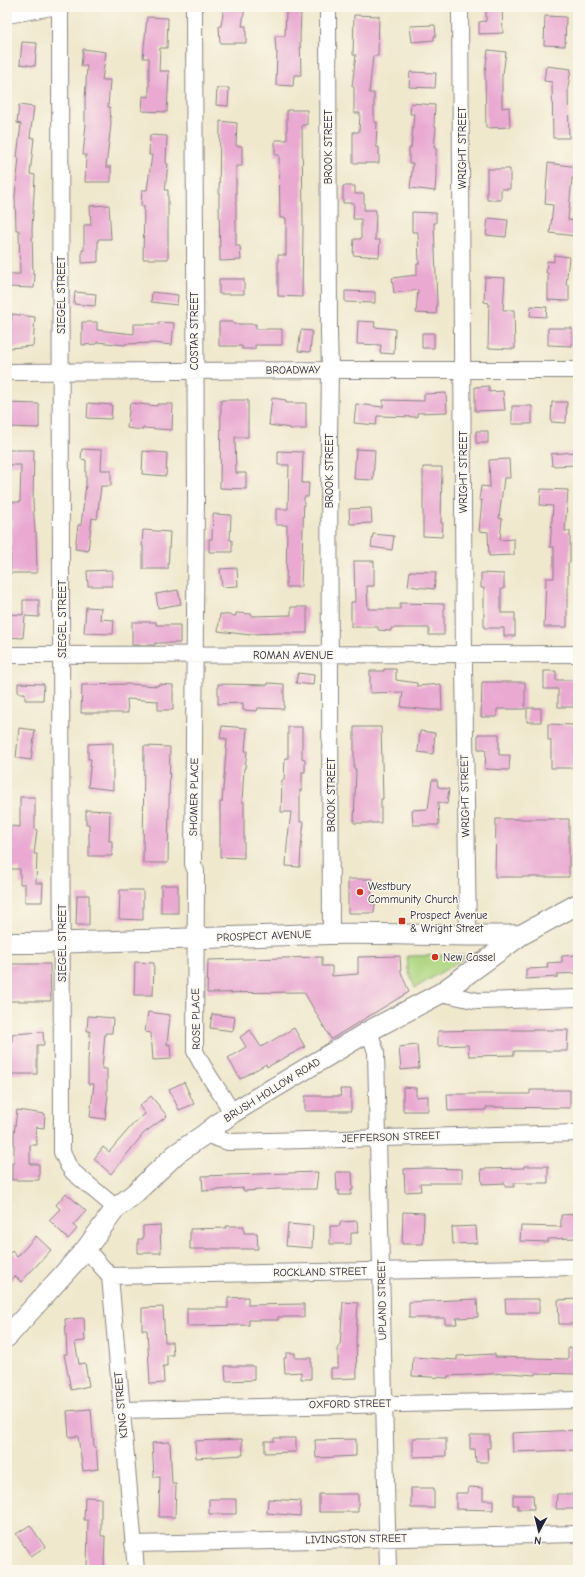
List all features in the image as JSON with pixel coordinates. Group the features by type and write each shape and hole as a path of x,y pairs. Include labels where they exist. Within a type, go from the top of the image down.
{"main road":[{"name":"BRUSH HOLLOW ROAD","path":"7,1337 86,1249 116,1208 134,1194 176,1154 232,1113 369,1031 441,993 521,934 578,904"},
{"name":"PROSPECT AVENUE","path":"7,943 331,934 468,936 521,934"}],"street":[{"path":"7,15 52,7"},
{"name":"SIEGEL STREET","path":"60,7 62,1152 73,1172 116,1208"},
{"name":"COSTAR STREET","path":"194,7 194,371 196,495 195,655"},
{"name":"BROOK STREET","path":"328,7 331,934"},
{"name":"WRIGHT STREET","path":"460,7 462,76 464,654 468,936"},
{"name":"BROADWAY","path":"7,372 578,370"},
{"name":"ROMAN AVENUE","path":"7,655 578,654"},
{"name":"SHOMER PLACE","path":"195,655 193,864 196,871 196,938"},
{"name":"ROSE PLACE","path":"196,938 195,1051 200,1063 232,1113"},
{"path":"441,993 478,1001 578,998"},
{"name":"UPLAND STREET","path":"369,1031 376,1052 388,1570"},
{"name":"JEFFERSON STREET","path":"205,1134 228,1142 578,1132"},
{"path":"86,1249 110,1276"},
{"name":"ROCKLAND STREET","path":"110,1276 578,1267"},
{"name":"KING STREET","path":"110,1276 136,1570"},
{"name":"OXFORD STREET","path":"121,1410 578,1400"},
{"name":"LIVINGSTON STREET","path":"133,1544 578,1534"}],"green space":[{"path":"463,955 463,959 415,988 408,970 407,956"}],"building":[{"path":"224,7 245,7 242,26 246,26 246,43 220,43 219,26 221,26"},
{"path":"486,7 502,7 503,33 479,34 479,22 486,21"},
{"path":"286,12 301,13 301,75 294,75 293,86 276,85 277,52 275,36 285,36"},
{"path":"354,15 379,16 378,56 373,56 369,93 374,93 374,122 377,122 376,147 379,147 379,163 353,163 353,132 359,132 360,113 354,113 354,87 352,86 356,55 353,55"},
{"path":"545,16 566,17 565,46 544,45"},
{"path":"147,17 168,18 167,48 160,48 159,71 169,71 167,112 142,111 143,96 149,97 149,58 143,58"},
{"path":"435,25 436,36 434,36 434,40 412,42 410,26"},
{"path":"22,42 37,43 35,66 20,64"},
{"path":"83,49 106,52 102,80 110,80 108,107 110,107 111,124 106,167 111,167 111,182 85,182 86,155 83,155 86,124 85,101 87,66 81,66"},
{"path":"488,50 506,52 502,74 502,108 509,107 510,127 486,128 485,72"},
{"path":"546,66 571,69 568,87 569,138 553,138 552,82 544,81"},
{"path":"410,72 436,73 435,88 409,87"},
{"path":"217,88 229,88 228,106 216,105"},
{"path":"411,103 435,105 435,191 410,188 413,163 409,163 409,148 411,148 414,114 410,114"},
{"path":"19,105 34,107 30,137 34,138 30,174 35,175 32,230 33,275 35,275 34,288 7,287 7,274 20,274 19,230 16,230 15,196 19,158 17,157 21,124 17,123"},
{"path":"287,110 307,110 307,125 302,125 302,297 278,296 278,255 286,255 286,218 280,218 279,155 275,155 275,140 287,140"},
{"path":"220,121 237,123 236,146 242,146 242,166 236,166 236,246 240,246 241,260 220,261"},
{"path":"150,135 167,136 166,163 168,164 165,190 168,190 168,259 143,259 144,206 141,206 142,190 147,190 152,155 149,155"},
{"path":"548,163 578,167 578,179 572,178 568,220 577,221 575,236 550,233 553,205 545,204"},
{"path":"487,169 510,169 510,189 501,189 501,200 487,200"},
{"path":"343,186 355,186 355,194 364,194 364,210 376,210 375,240 380,240 379,257 353,255 354,239 361,239 361,219 353,219 354,203 343,203"},
{"path":"109,205 111,239 98,239 98,262 82,263 82,250 84,250 84,225 91,225 90,206"},
{"path":"412,212 436,213 436,223 434,223 437,304 436,314 416,313 418,290 394,293 392,278 417,275 417,264 419,264 418,232 412,232"},
{"path":"488,218 508,220 506,237 486,235"},
{"path":"554,255 569,257 566,285 569,285 569,301 548,300 548,273 546,273 547,261 554,262"},
{"path":"485,277 505,278 503,310 514,310 515,349 488,348 489,303 484,302"},
{"path":"219,279 244,279 244,294 219,294"},
{"path":"345,291 375,292 375,303 345,302"},
{"path":"75,292 96,294 95,306 74,304"},
{"path":"152,292 178,295 177,305 151,302"},
{"path":"531,306 547,307 546,317 530,316"},
{"path":"12,314 35,317 33,346 9,348 8,335"},
{"path":"358,321 375,322 374,327 395,329 394,354 380,353 381,345 357,344"},
{"path":"82,322 97,322 97,330 134,334 134,324 159,324 159,322 174,323 172,345 153,343 125,345 97,342 97,344 82,345"},
{"path":"219,322 233,322 233,324 256,324 256,329 282,329 282,345 255,345 255,349 242,349 242,346 219,346"},
{"path":"548,328 572,328 572,346 548,345"},
{"path":"301,330 312,331 310,352 298,351"},
{"path":"422,333 434,333 434,348 422,348"},
{"path":"489,386 489,392 503,391 505,410 475,411 475,387"},
{"path":"446,393 447,412 417,413 417,417 377,416 376,425 354,423 356,404 383,407 383,400 424,401 424,394"},
{"path":"272,398 286,400 286,403 306,403 306,429 290,429 269,425"},
{"path":"221,400 248,400 248,437 235,437 236,473 246,473 246,489 220,488"},
{"path":"552,402 567,402 566,423 551,422"},
{"path":"7,403 39,404 39,428 7,427"},
{"path":"88,403 112,405 111,419 87,418"},
{"path":"130,403 157,406 157,404 173,404 172,430 143,428 143,430 127,428"},
{"path":"512,406 532,406 532,424 512,424"},
{"path":"476,431 488,431 488,443 476,443"},
{"path":"82,449 102,450 101,470 111,470 111,486 101,486 97,519 92,518 88,551 75,549 78,525 81,525 86,485 86,460 81,459"},
{"path":"356,449 375,450 373,480 354,479"},
{"path":"9,450 34,450 33,501 36,532 37,573 10,573 12,519 8,519 8,502 20,502 21,465 9,465"},
{"path":"143,451 167,453 166,476 142,474"},
{"path":"278,451 303,452 302,483 309,483 308,497 304,497 301,587 286,587 287,525 276,525 276,509 288,509 289,465 278,465"},
{"path":"576,452 577,465 552,466 551,454"},
{"path":"509,459 510,478 504,478 499,518 502,519 500,540 514,539 514,555 489,556 488,532 479,531 482,500 479,500 481,486 490,487 489,460"},
{"path":"423,467 442,467 442,537 423,536"},
{"path":"541,489 568,490 565,531 570,531 567,627 544,627 546,578 554,578 554,547 550,547 553,506 540,505"},
{"path":"371,508 372,523 350,524 349,509"},
{"path":"213,514 231,515 230,540 232,540 232,552 209,552 209,539 212,539"},
{"path":"143,530 170,532 168,569 143,569"},
{"path":"373,534 394,536 392,550 371,547"},
{"path":"354,561 374,561 374,586 367,586 368,609 400,609 400,603 444,604 444,635 429,635 429,628 391,628 391,631 378,630 378,627 351,627 351,602 355,602"},
{"path":"237,568 238,586 222,587 220,569"},
{"path":"112,570 112,586 88,586 87,571"},
{"path":"410,571 436,572 434,589 408,586"},
{"path":"481,573 504,574 504,589 501,589 501,613 515,613 515,636 504,636 504,628 484,628 484,588 481,588"},
{"path":"178,590 181,604 158,608 156,594"},
{"path":"23,600 39,600 39,617 25,616 23,638 7,637 7,614 23,615"},
{"path":"86,607 101,608 100,619 114,620 113,634 84,633"},
{"path":"291,607 307,607 307,633 250,635 218,631 220,614 236,616 236,613 252,614 251,616 291,615"},
{"path":"132,622 156,622 156,625 180,625 180,643 132,645"},
{"path":"384,669 396,669 396,680 417,683 417,686 441,684 442,710 401,707 403,692 370,693 370,671 384,671"},
{"path":"544,671 556,671 556,680 574,680 574,707 558,707 558,689 544,689"},
{"path":"298,673 314,675 313,685 296,683"},
{"path":"482,682 525,682 525,709 497,709 497,717 481,717"},
{"path":"18,683 44,684 43,700 25,700 25,693 18,693"},
{"path":"268,683 284,684 284,709 258,708 257,711 243,710 243,703 218,704 218,684 268,685"},
{"path":"129,684 158,686 158,684 173,685 173,710 158,710 158,701 127,699 128,713 81,713 82,685"},
{"path":"527,708 541,708 541,722 527,722"},
{"path":"548,724 574,725 574,728 578,728 578,741 575,741 575,768 551,768 551,740 548,740"},
{"path":"222,726 247,728 245,751 247,751 244,768 242,802 244,802 244,858 220,857 220,802 222,802 227,739 220,738"},
{"path":"288,727 302,727 302,758 305,759 305,772 302,772 302,790 300,790 300,822 304,822 300,867 286,866 291,812 281,812 282,780 284,780 285,758 288,758"},
{"path":"354,727 381,727 383,799 381,799 381,823 354,823 356,769 354,769"},
{"path":"19,728 35,730 31,760 16,758"},
{"path":"420,731 435,733 433,754 418,752"},
{"path":"478,734 499,734 499,755 510,755 509,770 485,769 486,749 478,749"},
{"path":"113,743 113,790 88,787 91,759 88,759 88,744"},
{"path":"144,746 170,747 168,863 143,863"},
{"path":"432,780 437,780 438,787 449,789 447,804 438,802 439,825 413,825 412,810 428,809"},
{"path":"20,797 35,797 35,829 37,830 34,854 37,854 36,883 43,883 42,902 25,902 25,884 20,884 20,869 9,869 9,840 11,826 20,827"},
{"path":"86,810 110,811 109,841 112,841 112,856 89,856 89,824 86,824"},
{"path":"496,819 569,819 569,877 495,877"},
{"name":"Westbury Community Church","path":"348,879 372,879 371,904 375,904 374,913 348,913"},
{"path":"161,885 178,885 178,913 161,913"},
{"path":"120,890 143,890 143,920 119,919"},
{"path":"77,895 89,895 89,925 76,925"},
{"path":"578,955 578,973 558,974 558,977 526,979 526,969 548,968 547,963 562,962 562,956"},
{"path":"400,956 401,972 409,992 331,1039 304,992 207,993 208,960 322,957 322,966 332,966 332,976 358,974 358,957"},
{"path":"135,962 154,963 153,995 134,995"},
{"path":"7,964 50,964 51,1001 7,1001"},
{"path":"148,1012 170,1015 167,1045 170,1044 171,1059 153,1060 151,1033 145,1032"},
{"path":"212,1014 235,1017 233,1031 210,1028"},
{"path":"88,1016 113,1018 112,1033 105,1033 102,1069 107,1069 108,1096 105,1119 90,1117 94,1084 88,1084 90,1031 87,1031"},
{"path":"294,1028 305,1047 267,1067 266,1064 240,1079 228,1058 246,1047 240,1037 250,1030 261,1047"},
{"path":"568,1030 567,1051 514,1051 514,1055 469,1056 468,1045 438,1046 438,1031"},
{"path":"43,1032 44,1045 37,1045 37,1074 7,1074 7,1041 12,1042 12,1034"},
{"path":"417,1045 419,1068 401,1070 399,1047"},
{"path":"184,1082 194,1104 179,1110 169,1089"},
{"path":"403,1087 416,1088 416,1097 428,1096 428,1111 403,1111"},
{"path":"340,1089 351,1089 351,1111 305,1111 305,1096 341,1096"},
{"path":"530,1090 570,1090 570,1108 486,1107 486,1110 448,1111 447,1094 530,1094"},
{"path":"151,1096 167,1116 144,1133 111,1174 94,1159 103,1147 109,1152 134,1123 145,1114 139,1106"},
{"path":"17,1110 45,1114 44,1128 36,1127 37,1145 30,1145 30,1164 39,1164 39,1180 12,1180 12,1163 14,1163 14,1134"},
{"path":"524,1166 548,1166 548,1183 514,1183 514,1187 505,1187 505,1183 482,1184 481,1169 524,1168"},
{"path":"404,1169 462,1169 462,1183 420,1183 421,1191 405,1192"},
{"path":"318,1172 316,1189 244,1191 243,1188 203,1191 202,1176"},
{"path":"336,1172 352,1172 353,1190 351,1190 351,1195 339,1195 339,1190 337,1191"},
{"path":"66,1193 86,1211 73,1225 77,1229 68,1239 49,1220 60,1209 56,1205"},
{"path":"403,1212 424,1213 423,1244 402,1244"},
{"path":"578,1214 578,1238 548,1239 548,1242 520,1241 521,1226 561,1227 561,1215"},
{"path":"357,1221 358,1233 351,1233 351,1244 330,1244 330,1226 340,1226 340,1222"},
{"path":"288,1224 313,1226 312,1248 286,1246"},
{"path":"160,1225 161,1253 138,1253 138,1239 143,1239 143,1226"},
{"path":"226,1226 244,1226 244,1233 257,1233 258,1249 190,1249 190,1229 226,1228"},
{"path":"476,1226 477,1243 453,1244 452,1227"},
{"path":"36,1236 51,1250 21,1282 15,1276 7,1285 7,1256 12,1251 17,1257"},
{"path":"248,1297 248,1305 304,1304 304,1317 278,1317 278,1320 249,1320 249,1325 187,1326 187,1308 228,1308 228,1298"},
{"path":"477,1299 478,1317 456,1318 457,1324 445,1324 445,1318 409,1318 409,1302"},
{"path":"505,1299 539,1299 539,1313 506,1313"},
{"path":"578,1299 578,1324 559,1324 558,1300"},
{"path":"343,1302 358,1303 356,1338 357,1378 331,1379 331,1368 338,1368 338,1347 340,1347"},
{"path":"163,1307 165,1342 172,1342 173,1355 167,1355 167,1366 163,1366 164,1383 150,1384 147,1330 142,1330 142,1308"},
{"path":"84,1318 85,1341 75,1342 79,1364 85,1363 89,1386 71,1390 64,1354 67,1354 65,1319"},
{"path":"568,1348 578,1348 578,1374 535,1373 535,1375 510,1373 448,1376 448,1378 412,1376 413,1357 457,1360 457,1356 495,1354 495,1357 568,1359"},
{"path":"286,1353 295,1353 295,1358 311,1358 311,1379 301,1379 301,1372 285,1373 284,1358 286,1358"},
{"path":"225,1366 254,1366 254,1380 226,1381"},
{"path":"91,1409 94,1447 96,1447 98,1469 83,1471 78,1436 69,1437 67,1411"},
{"path":"578,1430 578,1450 513,1452 512,1433"},
{"path":"470,1435 490,1435 490,1448 487,1448 488,1462 476,1462 475,1449 470,1449"},
{"path":"274,1438 296,1438 296,1452 265,1453 265,1441 274,1441"},
{"path":"413,1438 446,1438 446,1456 413,1457"},
{"path":"242,1439 243,1455 196,1458 195,1441"},
{"path":"356,1439 356,1456 316,1458 315,1440"},
{"path":"170,1442 172,1484 176,1484 175,1517 159,1517 160,1477 154,1477 152,1443"},
{"path":"469,1487 483,1488 483,1500 493,1500 493,1510 456,1509 456,1493 468,1493"},
{"path":"411,1488 434,1488 434,1508 411,1508"},
{"path":"319,1494 358,1494 358,1512 319,1512"},
{"path":"557,1494 578,1494 578,1509 556,1509"},
{"path":"513,1495 533,1495 534,1509 518,1509 518,1505 513,1505"},
{"path":"85,1497 101,1498 101,1536 105,1536 104,1570 87,1570 88,1520 84,1520"},
{"path":"209,1499 236,1499 236,1514 209,1514"},
{"path":"268,1499 301,1501 300,1516 267,1513"},
{"path":"30,1525 45,1547 31,1556 16,1534"}],"place":[{"name":"Westbury Community Church","path":"360,892"},
{"name":"Prospect Avenue & Wright Street","path":"402,921"},
{"name":"New Cassel","path":"435,957"}]}
